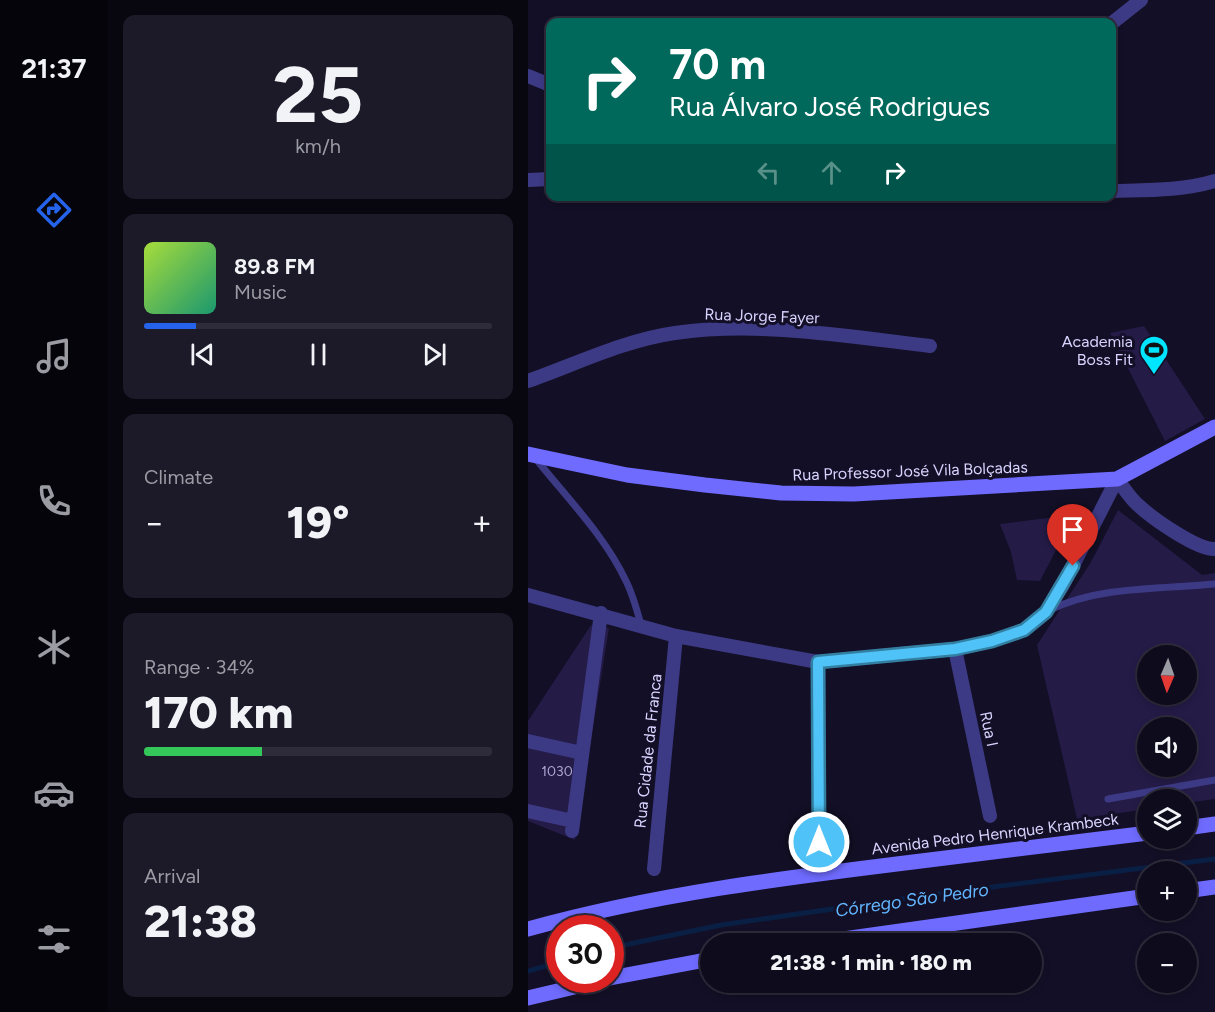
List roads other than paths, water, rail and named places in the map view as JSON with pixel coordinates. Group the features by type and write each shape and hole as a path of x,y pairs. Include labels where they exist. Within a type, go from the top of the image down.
{"main road":[{"path":"1117,479 1215,427"},
{"name":"Rua Professor José Vila Bolçadas","path":"531,455 627,475 781,494 854,494 1117,479"},
{"path":"1197,826 1215,824"},
{"name":"Avenida Pedro Henrique Krambeck","path":"528,929 651,899 719,888 1137,834"},
{"path":"1197,889 1215,887"},
{"path":"886,933 1137,898"},
{"path":"624,975 700,961"},
{"path":"528,998 549,993"}],"street":[{"path":"1116,20 1141,0"},
{"path":"528,75 546,82"},
{"path":"528,180 546,179"},
{"path":"1116,191 1146,190 1215,181"},
{"name":"Rua Jorge Fayer","path":"528,381 619,347 673,333 719,328 779,330 930,346"},
{"path":"528,595 601,613 676,636 818,662 955,649 992,641 1024,630 1046,612 1063,585 1117,479 1138,505 1193,544 1215,549"},
{"path":"528,811 573,826 601,613"},
{"name":"Rua Cidade da Franca","path":"654,869 676,636"},
{"name":"Rua I","path":"955,649 990,816"},
{"path":"818,662 819,842"},
{"path":"528,741 582,753"}],"lane":[{"path":"531,455 601,540 619,568 635,603 641,625"},
{"path":"1046,612 1078,599 1106,594 1215,584"},
{"path":"1108,800 1215,780"}],"waterway":[{"name":"Córrego São Pedro","path":"624,945 721,925 937,894 1215,859"},
{"name":"Córrego São Pedro","path":"528,971 546,966"}],"place":[{"name":"Academia Boss Fit","path":"1154,376"}]}
